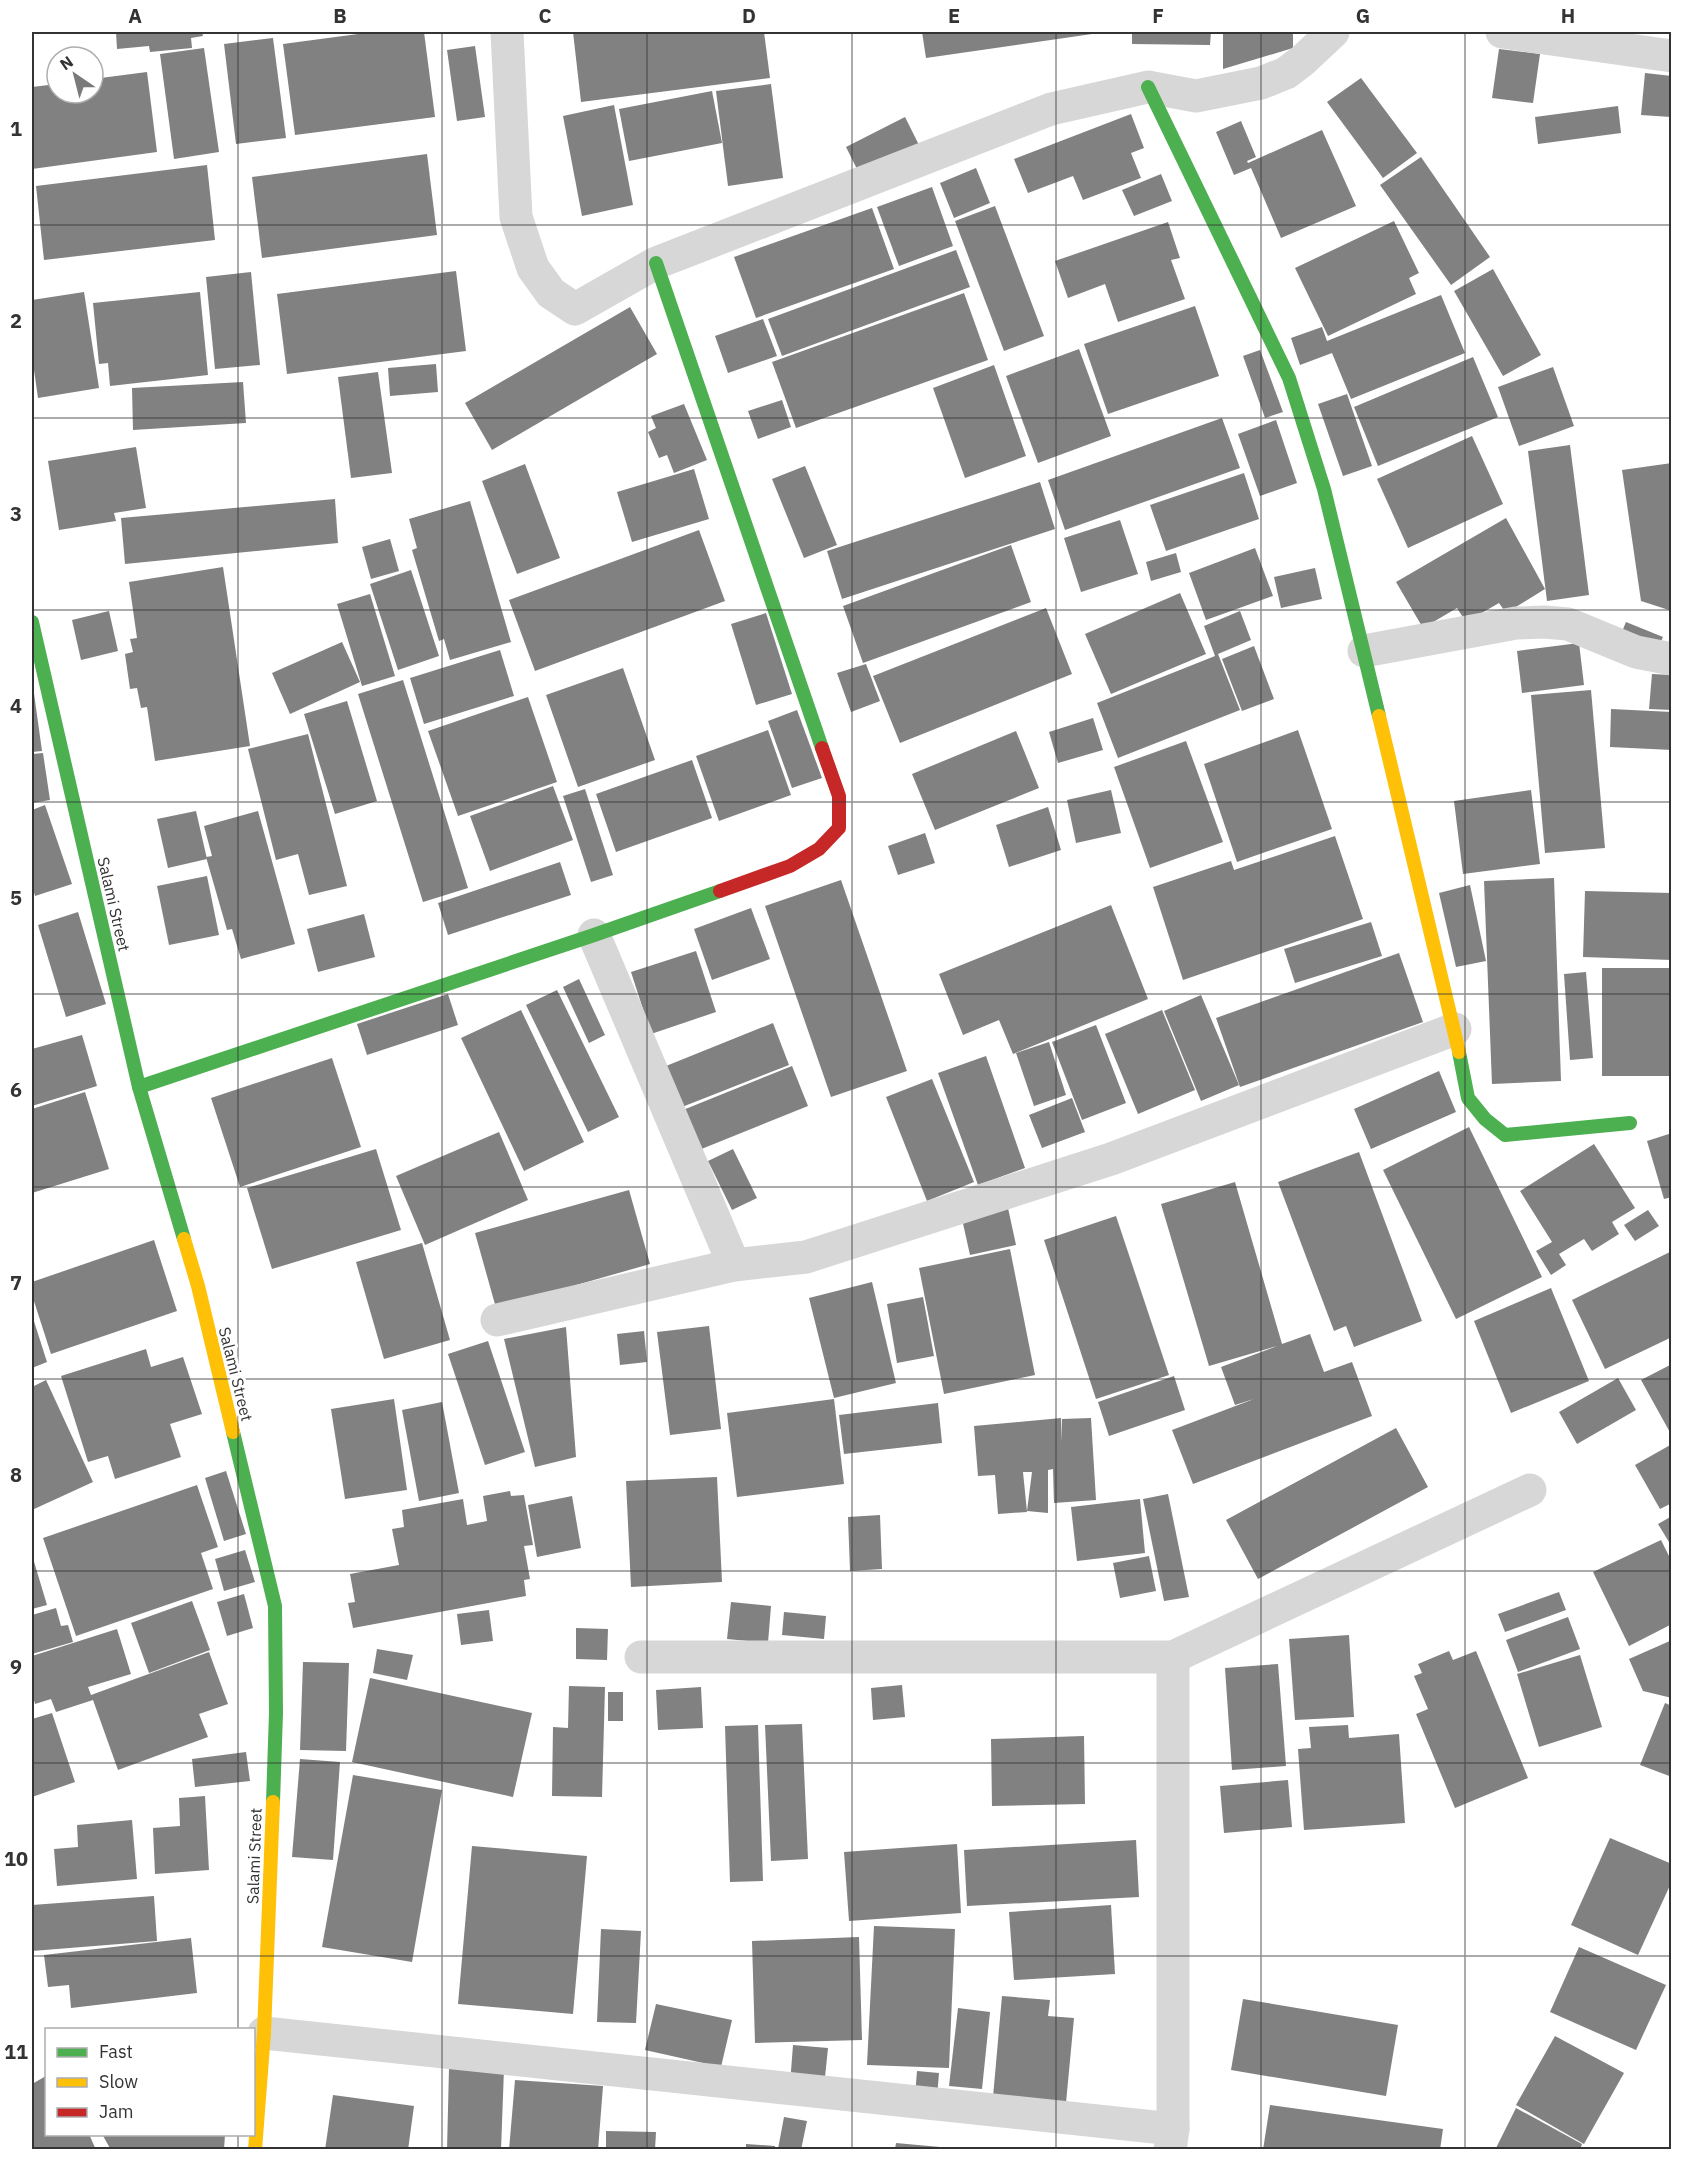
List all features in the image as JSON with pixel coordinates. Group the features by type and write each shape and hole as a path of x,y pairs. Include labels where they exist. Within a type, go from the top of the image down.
{"street":[{"path":"507,32 516,217 533,268 551,293 575,309 656,263 1051,109 1148,87 1196,96 1261,83 1286,73 1302,62 1333,32"},
{"path":"1502,32 1671,56"},
{"path":"1148,87 1289,378 1324,489 1455,1029 1468,1098 1485,1119 1505,1135 1630,1123"},
{"path":"139,1087 594,936 790,866 819,849 839,828 839,796 656,263"},
{"name":"Salami Street","path":"32,622 139,1087 198,1286 275,1606 276,1713 264,2032 255,2150"},
{"path":"1364,651 1516,623 1544,622 1568,624 1636,652 1671,659"},
{"path":"594,936 734,1265"},
{"path":"497,1320 734,1265 806,1257 1111,1159 1455,1029"},
{"path":"641,1657 1173,1657 1530,1490"},
{"path":"264,2032 1172,2139 1173,1657"}],"building":[{"path":"116,32 202,32 203,36 191,38 192,48 150,52 149,46 117,49"},
{"path":"373,32 424,32 435,117 295,135 283,44"},
{"path":"573,32 764,32 770,78 581,102"},
{"path":"922,32 1099,32 1099,33 926,58"},
{"path":"1132,32 1211,32 1210,45 1132,44"},
{"path":"1223,32 1293,32 1293,48 1223,69"},
{"path":"273,38 286,138 236,144 224,44"},
{"path":"475,46 485,117 457,121 447,50"},
{"path":"204,48 219,152 174,159 160,54"},
{"path":"1499,49 1540,54 1533,103 1492,98"},
{"path":"147,72 157,152 32,169 32,87 45,85 45,105 105,105 105,77"},
{"path":"1645,73 1672,76 1671,117 1641,115"},
{"path":"1361,78 1417,153 1383,178 1327,102"},
{"path":"771,84 783,178 728,186 716,91"},
{"path":"712,91 722,143 629,161 619,109"},
{"path":"614,105 633,205 582,216 563,116"},
{"path":"1618,106 1621,133 1538,144 1535,117"},
{"path":"1131,114 1144,148 1131,153 1141,178 1083,200 1073,176 1028,193 1014,159"},
{"path":"905,117 921,149 862,179 846,147"},
{"path":"1241,121 1256,157 1247,161 1248,163 1322,130 1356,206 1281,238 1251,168 1234,175 1216,132"},
{"path":"427,154 437,235 262,258 252,177"},
{"path":"1421,157 1490,257 1451,285 1380,185"},
{"path":"207,165 215,240 44,260 36,186"},
{"path":"976,168 990,203 954,218 940,183"},
{"path":"1161,174 1172,201 1134,216 1122,190"},
{"path":"932,187 953,246 899,266 877,207"},
{"path":"995,206 1044,336 1004,351 955,221"},
{"path":"872,208 894,269 756,318 734,257"},
{"path":"1394,221 1419,273 1409,278 1416,294 1328,336 1295,268"},
{"path":"1168,222 1180,258 1171,260 1185,299 1118,322 1105,284 1068,298 1055,261"},
{"path":"956,250 970,287 782,356 768,319"},
{"path":"1493,269 1541,355 1503,376 1454,291"},
{"path":"456,271 466,351 287,374 277,294"},
{"path":"251,272 260,365 215,369 206,277"},
{"path":"84,292 99,388 38,398 32,356 32,300"},
{"path":"200,292 208,375 110,386 108,363 99,364 93,303"},
{"path":"964,293 988,360 796,428 772,362"},
{"path":"1441,295 1465,353 1351,399 1332,353 1300,365 1291,338 1322,327 1327,341"},
{"path":"1195,306 1219,376 1108,414 1084,344"},
{"path":"630,307 657,354 492,450 465,403"},
{"path":"763,319 777,356 728,373 715,336"},
{"path":"1079,349 1111,436 1038,463 1006,376"},
{"path":"1260,350 1283,412 1265,418 1243,356"},
{"path":"1473,357 1498,417 1378,466 1354,407"},
{"path":"436,364 438,392 390,396 388,368"},
{"path":"994,365 1026,456 965,478 933,388"},
{"path":"1553,367 1574,426 1519,446 1498,387"},
{"path":"378,372 392,473 351,478 338,377"},
{"path":"243,382 246,423 133,430 132,388"},
{"path":"1347,394 1372,466 1343,476 1318,404"},
{"path":"782,400 791,427 758,439 748,411"},
{"path":"684,404 707,460 674,473 667,455 659,458 648,432 656,428 651,416"},
{"path":"1222,418 1240,468 1065,530 1048,480"},
{"path":"1276,420 1297,483 1260,496 1238,434"},
{"path":"1472,436 1503,504 1408,548 1377,479"},
{"path":"1570,445 1589,595 1547,601 1528,451"},
{"path":"136,447 146,508 114,513 116,521 59,530 48,461"},
{"path":"1672,463 1672,611 1641,601 1622,470"},
{"path":"525,464 560,558 517,574 482,481"},
{"path":"805,466 837,545 804,558 772,479"},
{"path":"694,469 709,519 632,542 617,492"},
{"path":"1244,473 1259,519 1166,551 1150,505"},
{"path":"1040,482 1055,529 842,599 827,551"},
{"path":"335,499 338,543 125,564 121,518"},
{"path":"470,501 511,642 450,660 444,639 439,641 412,550 417,548 409,519"},
{"path":"1506,518 1545,589 1506,613 1499,603 1466,622 1457,608 1423,628 1396,582"},
{"path":"1120,520 1138,574 1081,592 1064,538"},
{"path":"699,530 725,601 535,671 509,600"},
{"path":"390,539 399,571 371,579 362,547"},
{"path":"1011,545 1031,602 863,663 843,606"},
{"path":"1255,548 1273,596 1206,620 1189,573"},
{"path":"1176,553 1181,572 1151,581 1146,562"},
{"path":"223,567 250,746 155,761 147,707 141,708 137,688 130,689 125,654 133,652 130,639 137,638 129,582"},
{"path":"1315,568 1322,599 1281,608 1274,577"},
{"path":"411,570 439,656 398,670 370,584"},
{"path":"1180,593 1206,654 1111,694 1085,634"},
{"path":"370,594 395,676 362,686 337,604"},
{"path":"1046,608 1072,674 900,743 873,676"},
{"path":"109,611 118,651 81,660 72,620"},
{"path":"1240,611 1251,640 1218,654 1240,710 1118,758 1097,703 1215,656 1204,626"},
{"path":"766,613 792,694 756,705 731,624"},
{"path":"1626,622 1663,637 1657,650 1621,634"},
{"path":"342,642 360,682 290,714 272,673"},
{"path":"1579,643 1584,685 1522,693 1517,651"},
{"path":"1254,646 1274,699 1242,711 1222,659"},
{"path":"500,650 514,696 424,724 410,678"},
{"path":"866,664 880,701 851,712 837,673"},
{"path":"623,668 655,760 578,787 546,695"},
{"path":"1652,674 1672,675 1672,710 1649,709"},
{"path":"32,679 42,751 32,752"},
{"path":"403,680 468,888 423,902 358,694"},
{"path":"1591,690 1605,848 1545,853 1531,695"},
{"path":"528,697 557,782 458,816 428,731"},
{"path":"347,701 377,801 335,814 304,714"},
{"path":"1611,709 1672,712 1672,750 1610,747"},
{"path":"797,710 822,778 792,788 768,721"},
{"path":"1093,718 1103,750 1058,763 1049,732"},
{"path":"768,730 791,795 719,821 696,756"},
{"path":"1298,730 1332,829 1237,862 1204,764"},
{"path":"1016,731 1039,788 935,830 912,774"},
{"path":"308,734 347,886 309,895 298,854 276,860 248,749"},
{"path":"1186,741 1223,842 1150,868 1114,767"},
{"path":"43,753 50,800 32,803 32,754"},
{"path":"692,760 712,818 616,852 596,794"},
{"path":"553,786 573,840 490,871 470,816"},
{"path":"585,789 613,875 591,882 563,796"},
{"path":"1111,790 1121,833 1076,843 1067,800"},
{"path":"1531,790 1540,864 1463,874 1454,801"},
{"path":"45,805 72,884 35,896 32,885 32,810"},
{"path":"1048,807 1061,850 1009,867 996,825"},
{"path":"196,811 207,859 168,868 157,819"},
{"path":"258,811 295,944 241,959 232,929 227,930 206,857 212,856 204,826"},
{"path":"925,833 935,863 898,875 888,846"},
{"path":"1335,836 1363,919 1183,980 1153,887 1231,861 1234,870"},
{"path":"560,862 571,895 448,935 438,903"},
{"path":"207,876 219,935 169,945 157,886"},
{"path":"1554,878 1561,1081 1492,1084 1484,881"},
{"path":"841,880 907,1071 831,1097 765,906"},
{"path":"1470,885 1486,961 1456,967 1439,893"},
{"path":"1585,891 1672,893 1672,960 1583,957"},
{"path":"1111,905 1148,999 1013,1054 999,1020 963,1035 939,974"},
{"path":"751,908 770,959 712,980 694,929"},
{"path":"78,912 106,1004 66,1017 38,925"},
{"path":"364,914 375,957 318,972 307,929"},
{"path":"1371,922 1382,956 1295,983 1284,949"},
{"path":"696,951 716,1012 651,1034 631,972"},
{"path":"1399,953 1423,1022 1240,1087 1216,1018"},
{"path":"1602,968 1672,968 1672,1076 1602,1076"},
{"path":"1586,972 1593,1058 1570,1060 1564,974"},
{"path":"579,979 605,1035 589,1043 563,987"},
{"path":"557,990 619,1117 588,1132 526,1005"},
{"path":"448,994 458,1025 367,1055 357,1024"},
{"path":"1201,995 1239,1085 1201,1101 1164,1011"},
{"path":"521,1010 584,1142 524,1171 461,1038"},
{"path":"1162,1010 1195,1090 1138,1114 1105,1034"},
{"path":"773,1023 789,1065 682,1107 666,1066"},
{"path":"1096,1025 1126,1103 1082,1120 1052,1042"},
{"path":"82,1035 97,1086 32,1106 32,1049"},
{"path":"1049,1042 1066,1095 1034,1106 1016,1053"},
{"path":"986,1056 1025,1168 978,1185 938,1073"},
{"path":"332,1058 361,1147 240,1187 211,1098"},
{"path":"792,1066 808,1106 699,1150 683,1110"},
{"path":"1439,1071 1456,1112 1371,1149 1354,1109"},
{"path":"932,1079 974,1182 927,1201 886,1097"},
{"path":"85,1092 109,1169 32,1193 32,1109"},
{"path":"1072,1098 1085,1132 1042,1148 1029,1115"},
{"path":"1469,1127 1542,1277 1456,1319 1383,1170"},
{"path":"499,1132 528,1200 425,1245 396,1176"},
{"path":"1672,1133 1672,1197 1664,1199 1647,1141"},
{"path":"1594,1144 1635,1208 1612,1222 1619,1234 1592,1251 1584,1239 1559,1254 1566,1265 1551,1275 1536,1251 1552,1242 1520,1191"},
{"path":"376,1149 401,1230 272,1269 247,1188"},
{"path":"733,1149 757,1198 732,1210 708,1161"},
{"path":"1359,1152 1422,1321 1354,1347 1346,1326 1334,1331 1278,1182"},
{"path":"1235,1182 1282,1344 1310,1334 1324,1372 1352,1362 1372,1416 1193,1484 1172,1430 1254,1399 1235,1405 1221,1367 1277,1346 1209,1366 1161,1204"},
{"path":"629,1190 650,1264 496,1308 475,1233"},
{"path":"1008,1208 1016,1245 970,1255 962,1219"},
{"path":"1648,1210 1659,1226 1635,1241 1624,1225"},
{"path":"1116,1216 1169,1375 1096,1399 1044,1240"},
{"path":"154,1240 177,1311 51,1354 32,1295 32,1282"},
{"path":"422,1243 450,1340 384,1359 356,1262"},
{"path":"1010,1249 1035,1375 944,1394 919,1268"},
{"path":"1672,1251 1672,1337 1605,1369 1572,1300"},
{"path":"872,1282 896,1383 834,1398 809,1298"},
{"path":"1551,1288 1589,1381 1511,1413 1474,1321"},
{"path":"923,1297 934,1356 897,1363 887,1304"},
{"path":"32,1315 47,1362 32,1368"},
{"path":"709,1326 721,1429 670,1435 657,1332"},
{"path":"566,1327 576,1457 535,1467 504,1339"},
{"path":"644,1331 647,1362 620,1365 617,1334"},
{"path":"488,1341 525,1452 485,1465 448,1354"},
{"path":"146,1349 151,1367 183,1357 202,1414 170,1424 181,1457 115,1479 108,1456 88,1462 61,1376"},
{"path":"1672,1364 1672,1436 1641,1380"},
{"path":"1174,1376 1185,1410 1109,1436 1098,1402"},
{"path":"1618,1378 1636,1410 1577,1444 1559,1412"},
{"path":"46,1380 93,1482 32,1510 32,1387"},
{"path":"394,1399 407,1490 345,1499 331,1409"},
{"path":"834,1399 844,1484 737,1497 727,1413"},
{"path":"442,1402 459,1493 419,1501 402,1410"},
{"path":"938,1403 942,1443 844,1454 839,1415"},
{"path":"1061,1418 1062,1442 1062,1419 1091,1418 1096,1500 1054,1503 1053,1469 1048,1470 1048,1513 1027,1511 1032,1472 1023,1472 1027,1512 998,1514 995,1475 978,1476 974,1426"},
{"path":"1396,1428 1428,1487 1258,1579 1226,1520"},
{"path":"1672,1444 1672,1503 1660,1509 1635,1465"},
{"path":"226,1471 246,1534 224,1541 205,1478"},
{"path":"717,1477 722,1582 631,1587 626,1481"},
{"path":"197,1485 218,1547 201,1553 213,1589 76,1636 43,1538"},
{"path":"510,1491 511,1496 524,1495 533,1545 524,1546 530,1579 524,1580 526,1596 353,1628 348,1603 355,1602 350,1574 399,1565 392,1529 404,1527 402,1510 463,1499 467,1525 487,1521 483,1496"},
{"path":"1168,1494 1189,1597 1164,1601 1143,1499"},
{"path":"572,1496 581,1548 537,1557 528,1505"},
{"path":"1140,1499 1145,1553 1077,1561 1071,1507"},
{"path":"880,1515 882,1569 850,1571 848,1517"},
{"path":"1672,1516 1672,1547 1658,1524"},
{"path":"1661,1540 1672,1562 1672,1624 1629,1646 1593,1572"},
{"path":"245,1550 255,1582 224,1591 215,1559"},
{"path":"32,1555 47,1605 32,1609"},
{"path":"1149,1556 1156,1591 1120,1598 1113,1563"},
{"path":"1559,1592 1566,1610 1505,1632 1498,1614"},
{"path":"244,1594 253,1628 227,1636 217,1602"},
{"path":"192,1601 210,1650 149,1673 131,1623"},
{"path":"731,1602 771,1606 768,1643 727,1639"},
{"path":"56,1608 61,1626 68,1625 73,1642 32,1654 32,1615"},
{"path":"489,1610 493,1641 461,1645 457,1614"},
{"path":"784,1612 826,1616 824,1639 782,1635"},
{"path":"1568,1617 1580,1649 1518,1672 1506,1640"},
{"path":"576,1628 608,1629 607,1660 576,1659"},
{"path":"117,1629 131,1674 88,1687 91,1695 209,1652 228,1704 199,1714 208,1737 118,1770 93,1700 56,1712 51,1699 35,1704 32,1693 32,1656"},
{"path":"1349,1635 1354,1717 1295,1720 1289,1639"},
{"path":"1672,1640 1672,1698 1643,1691 1629,1659"},
{"path":"377,1649 413,1655 407,1680 373,1673"},
{"path":"1449,1651 1453,1660 1476,1651 1528,1778 1455,1808 1416,1714 1428,1709 1414,1676 1422,1673 1418,1664"},
{"path":"1580,1655 1602,1727 1539,1747 1517,1674"},
{"path":"303,1662 349,1663 346,1751 300,1750"},
{"path":"1278,1664 1286,1766 1232,1770 1225,1668"},
{"path":"370,1678 532,1713 513,1797 352,1762"},
{"path":"902,1685 905,1717 873,1720 871,1688"},
{"path":"569,1686 605,1687 602,1797 552,1796 553,1727 568,1728"},
{"path":"701,1687 703,1728 658,1730 656,1690"},
{"path":"608,1692 623,1692 623,1721 608,1721"},
{"path":"1665,1703 1672,1706 1672,1777 1640,1765"},
{"path":"52,1713 75,1782 32,1797 32,1719"},
{"path":"802,1724 808,1859 771,1861 765,1725"},
{"path":"758,1725 763,1881 730,1882 725,1726"},
{"path":"1348,1725 1349,1738 1399,1734 1405,1823 1304,1830 1298,1749 1311,1748 1309,1727"},
{"path":"1084,1736 1085,1804 992,1806 991,1739"},
{"path":"246,1752 250,1781 195,1787 192,1759"},
{"path":"300,1759 340,1762 333,1860 292,1857"},
{"path":"353,1775 442,1790 412,1962 322,1947"},
{"path":"1288,1780 1292,1827 1224,1833 1220,1786"},
{"path":"205,1796 209,1870 155,1874 153,1828 180,1826 179,1798"},
{"path":"132,1820 137,1879 57,1886 54,1849 78,1847 77,1825"},
{"path":"1610,1838 1672,1864 1672,1881 1638,1955 1571,1925"},
{"path":"1136,1840 1139,1897 967,1906 964,1850"},
{"path":"957,1844 961,1913 849,1921 844,1852"},
{"path":"472,1846 587,1856 573,2014 458,2004"},
{"path":"154,1896 157,1941 32,1951 32,1905"},
{"path":"1111,1905 1115,1974 1014,1980 1009,1912"},
{"path":"874,1926 955,1929 949,2068 867,2065"},
{"path":"601,1929 641,1931 636,2023 597,2022"},
{"path":"859,1937 862,2040 755,2043 752,1941"},
{"path":"191,1938 197,1993 71,2008 69,1985 48,1987 44,1955"},
{"path":"1579,1947 1666,1985 1636,2050 1550,2012"},
{"path":"1002,1996 1050,2000 1048,2016 1074,2018 1066,2103 993,2097"},
{"path":"1243,1999 1398,2025 1386,2096 1231,2070"},
{"path":"656,2004 732,2020 721,2067 645,2050"},
{"path":"958,2008 990,2012 982,2089 949,2086"},
{"path":"1555,2036 1624,2073 1584,2144 1516,2105"},
{"path":"793,2045 828,2048 824,2087 790,2084"},
{"path":"449,2068 504,2069 501,2150 447,2150"},
{"path":"917,2071 939,2073 937,2097 915,2096"},
{"path":"45,2077 45,2136 90,2136 96,2150 32,2150 32,2084"},
{"path":"515,2080 603,2086 598,2150 509,2150"},
{"path":"333,2095 414,2106 408,2150 325,2150"},
{"path":"1270,2105 1443,2129 1440,2150 1263,2150"},
{"path":"1516,2108 1582,2144 1580,2150 1495,2150"},
{"path":"784,2117 807,2121 801,2150 778,2149"},
{"path":"606,2131 656,2132 655,2150 606,2150"},
{"path":"103,2136 225,2136 224,2150 111,2150"},
{"path":"896,2143 951,2148 951,2150 895,2150"},
{"path":"746,2144 775,2146 775,2150 746,2150"}],"traffic: fast":[{"path":"1148,87 1289,378 1324,489 1379,716"},
{"path":"656,263 822,748"},
{"path":"32,622 139,1087 184,1239"},
{"path":"139,1087 720,891"},
{"path":"1459,1052 1468,1098 1485,1119 1505,1135 1630,1123"},
{"path":"233,1432 275,1606 276,1713 273,1802"}],"traffic: slow":[{"path":"1379,716 1459,1052"},
{"path":"184,1239 198,1286 233,1432"},
{"path":"255,2150 264,2033 273,1802"}],"traffic: jam":[{"path":"720,891 790,866 819,849 839,828 839,796 822,748"}]}
